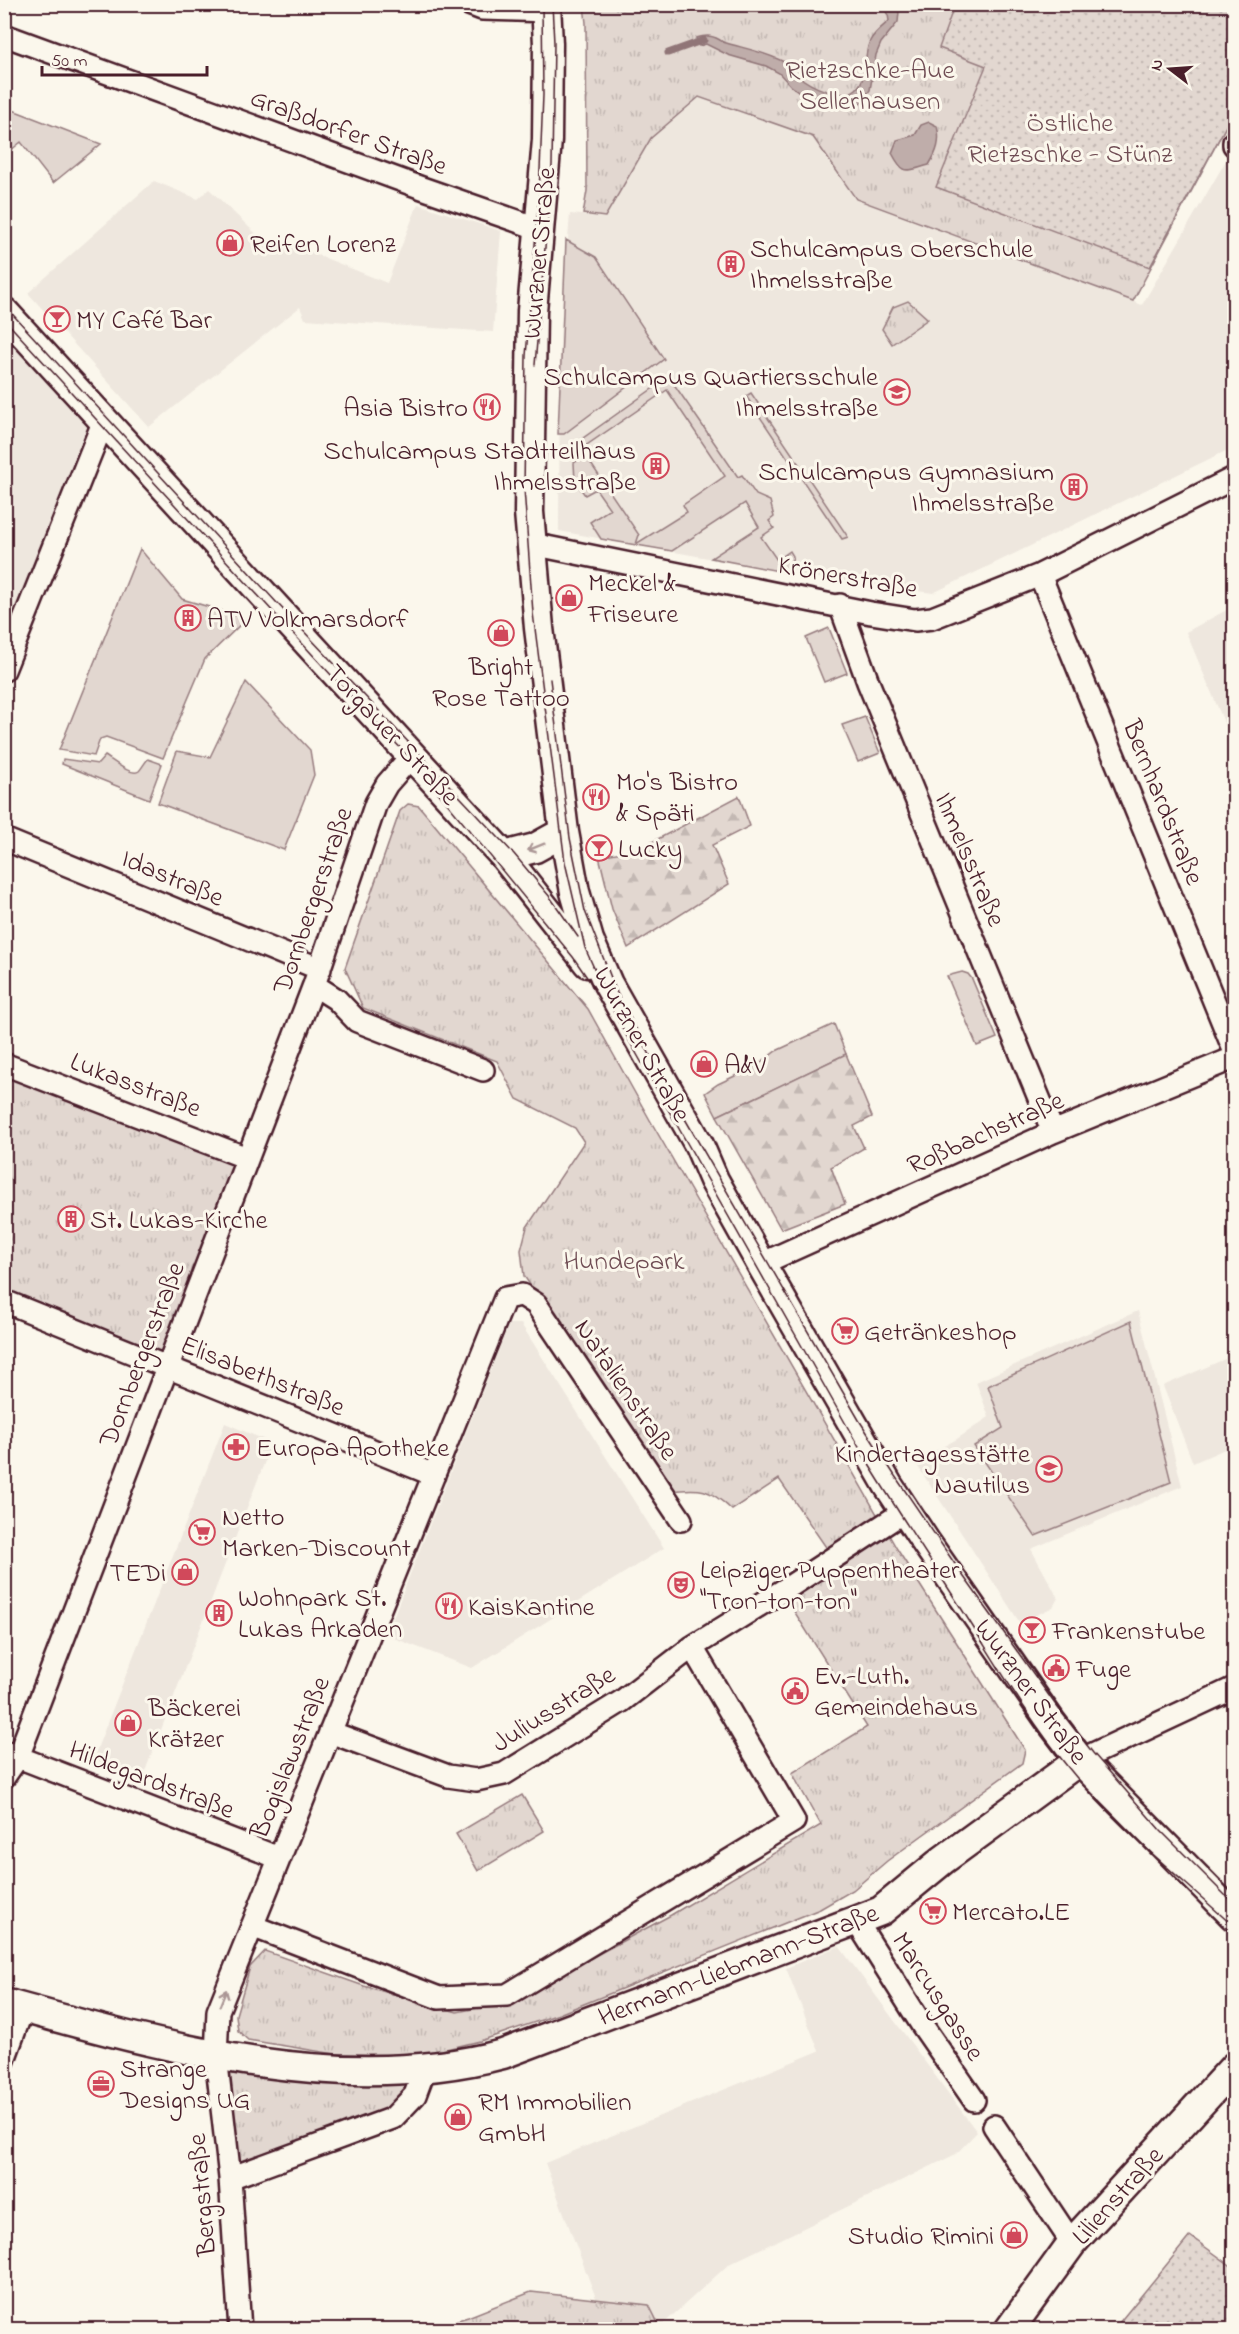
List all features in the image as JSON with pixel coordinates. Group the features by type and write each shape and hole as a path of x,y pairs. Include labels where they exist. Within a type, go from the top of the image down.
{"main road":[{"name":"Wurzner Straße","path":"546,8 547,140 530,350 528,474 540,639 564,832 575,892 585,930 601,970 699,1145 714,1180 905,1511 994,1641 1080,1760 1234,1916"},
{"name":"Torgauer Straße","path":"4,312 413,754 504,856 622,1008"},
{"path":"504,856 536,848 564,832"},
{"name":"Hermann-Liebmann-Straße","path":"14,2006 216,2056 310,2068 374,2070 465,2064 503,2054 881,1911 962,1846 1080,1760"},
{"name":"Lilienstraße","path":"1009,2330 1072,2242 1234,2067"}],"street":[{"path":"469,4 482,9 546,8"},
{"name":"Graßdorfer Straße","path":"4,35 540,229"},
{"path":"4,670 104,420"},
{"name":"Krönerstraße","path":"532,544 915,620 932,618 1040,575 1234,478"},
{"name":"Bernhardstraße","path":"1040,575 1234,1050"},
{"name":"Ihmelsstraße","path":"840,605 868,682 1053,1132"},
{"name":"Dornbergerstraße","path":"4,1777 166,1368 317,977 376,803 387,784 413,754"},
{"name":"Idastraße","path":"4,838 317,977"},
{"path":"317,977 357,1021 483,1070"},
{"name":"Roßbachstraße","path":"761,1264 1053,1132 1234,1058"},
{"name":"Lukasstraße","path":"4,1064 247,1158"},
{"name":"Bogislawstraße","path":"216,2056 218,2011 279,1858 505,1298 522,1295"},
{"name":"Natalienstraße","path":"522,1295 536,1304 681,1520"},
{"name":"Elisabethstraße","path":"4,1301 434,1475"},
{"name":"Juliusstraße","path":"330,1732 448,1776 476,1780 504,1774 622,1701 692,1647 905,1511"},
{"path":"252,1926 439,1998 507,1995 794,1821 692,1647"},
{"path":"1080,1760 1234,1688"},
{"name":"Hildegardstraße","path":"11,1755 279,1858"},
{"name":"Marcusgasse","path":"857,1922 922,2025 974,2100"},
{"path":"4,2060 14,2006"},
{"name":"Bergstraße","path":"216,2056 230,2178 240,2330"},
{"path":"230,2178 393,2118 415,2095 425,2068"},
{"path":"994,2126 1072,2242"}],"shaded area":[{"path":"882,5 895,5 899,12 898,22 881,43 876,55 870,90 860,104 842,108 821,103 801,93 779,73 766,66 728,55 706,44 699,46 696,38 713,37 770,56 786,63 797,75 825,91 850,93 856,89 863,78 870,41 889,21"},
{"name":"Schulcampus Quartiersschule Ihmelsstraße","path":"699,97 813,137 856,199 1142,305 1228,157 1234,163 1234,447 933,593 824,579 559,531 560,337 570,214 605,217 651,138"},
{"path":"929,122 937,126 939,137 932,160 929,165 906,170 892,153 897,140 915,135 921,125"},
{"path":"154,181 198,199 209,189 275,252 273,249 276,238 387,283 418,204 501,231 493,332 305,319 300,307 149,427 28,293"},
{"path":"5,312 104,420 5,670"},
{"path":"1234,606 1234,746 1186,632"},
{"name":"Kindertagesstätte Nautilus","path":"1138,1311 1182,1486 1031,1549 1058,1598 1053,1607 1020,1623 915,1462 957,1439 989,1417 976,1382"},
{"path":"509,1324 521,1324 664,1548 472,1668 386,1635"},
{"path":"1234,1355 1234,1445 1193,1463 1163,1386"},
{"path":"225,1423 272,1443 142,1779 93,1759"},
{"path":"839,1946 977,2132 956,2154 729,2264 660,2327 648,2305 599,2306 545,2163 819,2051 786,1968"}],"green space":[{"name":"Östliche Rietzschke - Stünz","path":"584,5 1234,5 1234,111 1133,301 856,199 813,137 699,97 651,138 605,217 583,214 587,191"},
{"path":"947,5 1234,5 1234,111 1150,267 936,187 986,66 939,48 952,12 945,9"},
{"path":"5,107 101,144 53,183 21,142 5,155"},
{"path":"566,240 596,257 664,359 564,434 558,434"},
{"path":"908,301 928,319 892,344 882,329 893,307"},
{"path":"669,377 738,477 742,475 756,495 770,501 774,517 769,521 774,528 761,537 777,560 790,551 793,556 789,573 711,558 759,527 745,503 672,551 601,539 590,522 610,509 596,489 585,495 575,481 574,463 577,461 569,448","holes":["667,390 725,476 683,505 687,512 636,544 639,535 581,449"]},
{"path":"751,393 848,537 842,539 746,396"},
{"path":"140,549 182,599 240,616 245,620 205,659 163,758 106,737 100,739 94,756 59,750"},
{"path":"829,628 847,673 824,682 806,638"},
{"path":"246,682 310,750 314,775 284,850 158,803 177,751 210,757"},
{"path":"865,717 880,753 858,762 842,725"},
{"path":"105,756 132,772 139,771 148,759 162,764 149,799 62,764 63,759 98,764"},
{"path":"739,796 750,826 712,845 729,884 628,948 612,909 599,856 639,849"},
{"name":"Hundepark","path":"408,804 419,806 588,1009 897,1549 1025,1750 1022,1763 887,1861 853,1890 820,1909 559,2014 480,2041 421,2055 335,2054 248,2040 238,2031 236,2015 250,1967 265,1951 364,1986 457,2012 509,2002 671,1915 821,1825 792,1773 867,1727 787,1600 839,1566 779,1479 732,1510 717,1497 704,1491 690,1489 670,1491 524,1276 521,1250 527,1227 584,1142 575,1128 517,1099 497,1061 363,1008 345,968 400,811"},
{"path":"962,972 968,974 972,979 997,1038 977,1046 947,976"},
{"path":"834,1024 846,1054 717,1116 705,1093 718,1084 756,1066 776,1051"},
{"path":"846,1054 872,1117 854,1126 864,1148 831,1167 845,1204 781,1229 717,1116"},
{"path":"4,1064 247,1158 166,1368 5,1301"},
{"name":"Kindertagesstätte Nautilus","path":"1131,1321 1171,1482 1035,1536 974,1446 1003,1428 988,1386"},
{"path":"522,1795 544,1831 478,1871 456,1834"},
{"path":"216,2056 425,2068 393,2118 230,2178"},
{"path":"1190,2236 1234,2268 1234,2329 1114,2329"},
{"path":"531,2292 649,2305 661,2329 428,2329 468,2317"}],"waterway":[{"path":"668,53 704,40"}],"tram line":[{"path":"542,4 543,95 539,195 526,356 524,488 533,613 565,862 585,948 617,1019 865,1458 1025,1708 1067,1766 1105,1809 1234,1927"},
{"path":"535,365 552,165 554,43 552,4"},
{"path":"4,305 277,603 514,854 550,897 578,937"},
{"path":"4,319 410,758 573,957 595,989"},
{"path":"550,679 570,838 585,911 617,993 673,1098 859,1420 959,1570 1093,1753 1161,1831 1234,1904"}],"place":[{"name":"Reifen Lorenz","path":"230,243"},
{"name":"Schulcampus Oberschule Ihmelsstraße","path":"731,264"},
{"name":"MY Café Bar","path":"57,319"},
{"name":"Schulcampus Quartiersschule Ihmelsstraße","path":"897,392"},
{"name":"Asia Bistro","path":"487,407"},
{"name":"Schulcampus Stadtteilhaus Ihmelsstraße","path":"656,466"},
{"name":"Schulcampus Gymnasium Ihmelsstraße","path":"1074,487"},
{"name":"Meckel & Friseure","path":"569,598"},
{"name":"ATV Volkmarsdorf","path":"188,618"},
{"name":"Bright Rose Tattoo","path":"501,633"},
{"name":"Mo's Bistro & Späti","path":"596,797"},
{"name":"Lucky","path":"599,848"},
{"name":"A&V","path":"704,1064"},
{"name":"St. Lukas-Kirche","path":"71,1219"},
{"name":"Getränkeshop","path":"845,1331"},
{"name":"Europa Apotheke","path":"236,1447"},
{"name":"Kindertagesstätte Nautilus","path":"1049,1469"},
{"name":"Netto Marken-Discount","path":"202,1532"},
{"name":"TEDi","path":"185,1572"},
{"name":"Leipziger Puppentheater \"Tron-ton-ton\"","path":"681,1585"},
{"name":"KaisKantine","path":"449,1606"},
{"name":"Wohnpark St. Lukas Arkaden","path":"219,1613"},
{"name":"Frankenstube","path":"1032,1630"},
{"name":"Fuge","path":"1056,1668"},
{"name":"Ev.-Luth. Gemeindehaus","path":"795,1691"},
{"name":"Bäckerei Krätzer","path":"128,1723"},
{"name":"Mercato.LE","path":"933,1911"},
{"name":"Strange Designs UG","path":"101,2084"},
{"name":"RM Immobilien GmbH","path":"458,2117"},
{"name":"Studio Rimini","path":"1014,2235"}],"park label":[{"name":"Rietzschke-Aue Sellerhausen","path":"870,84"}]}
